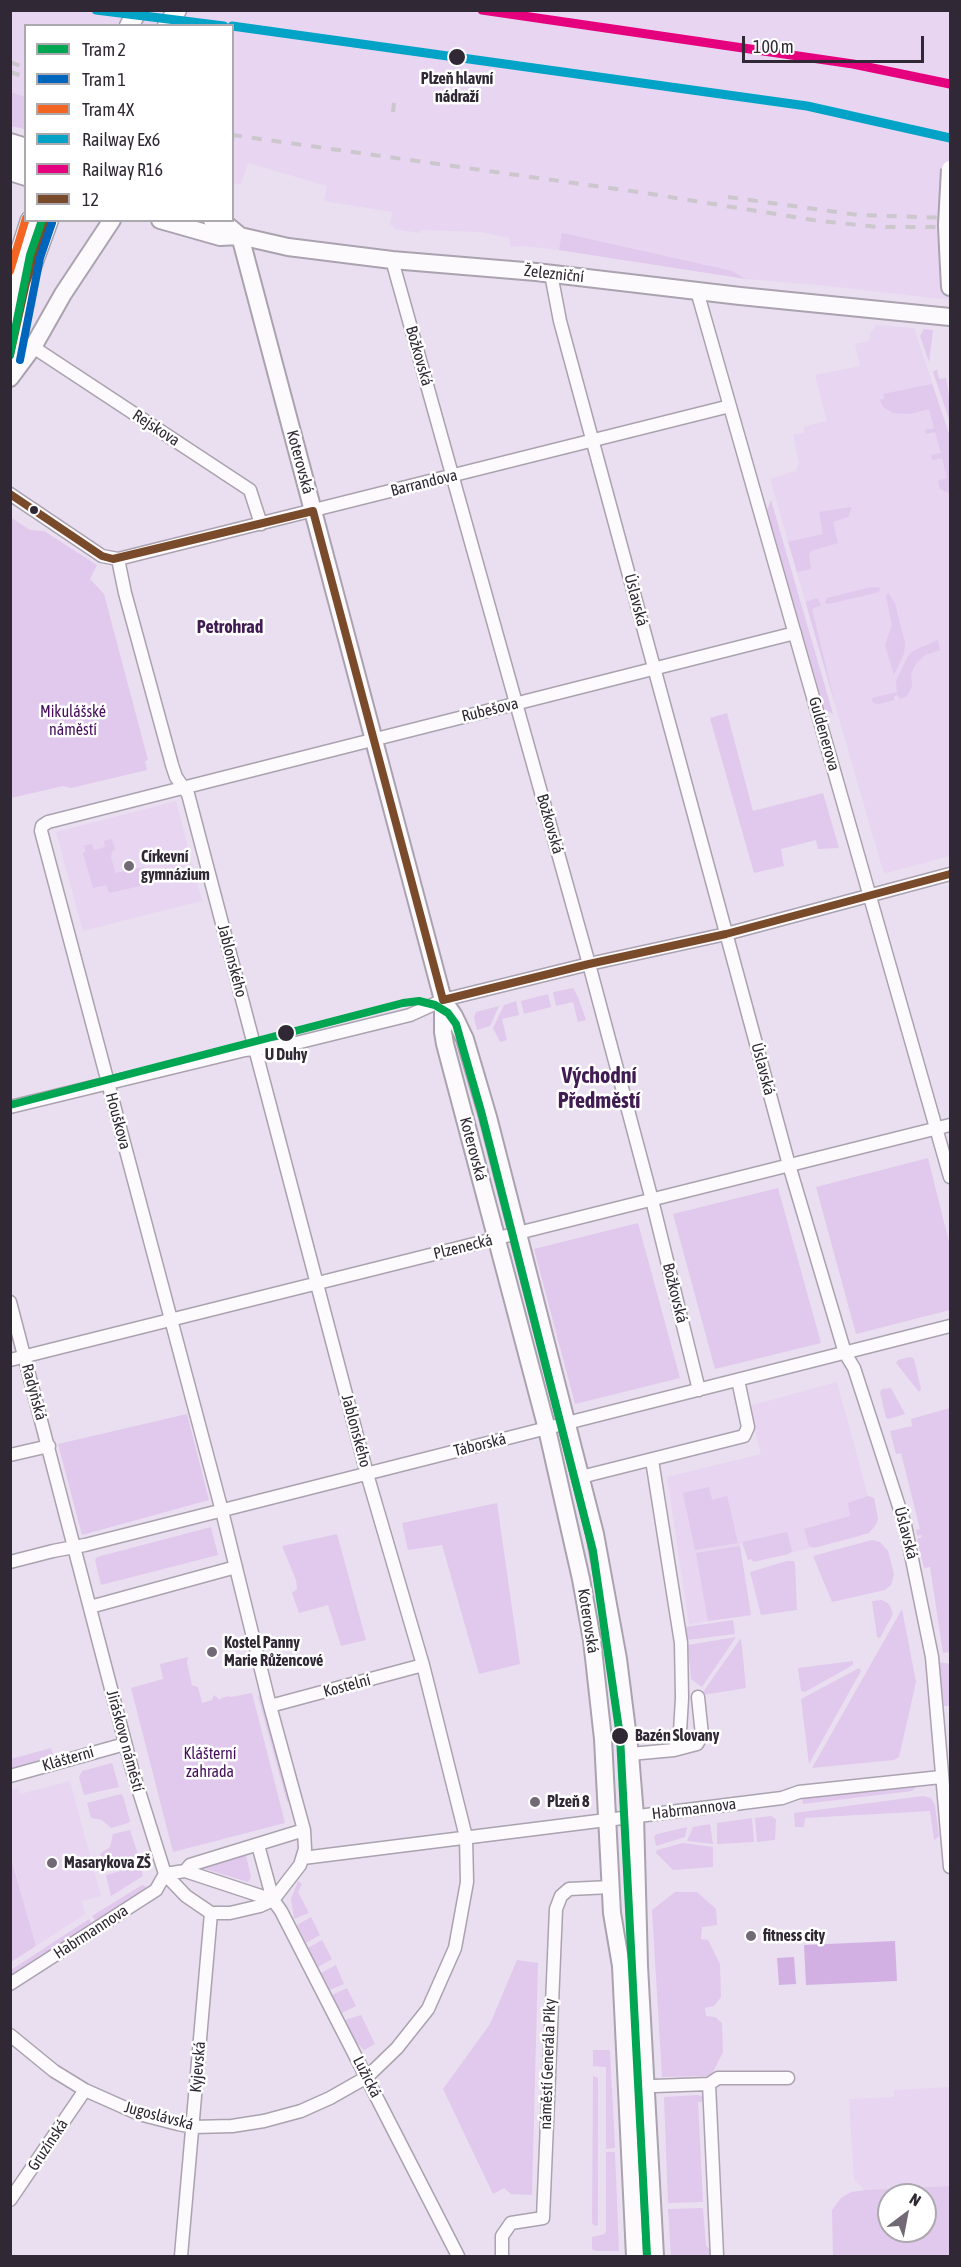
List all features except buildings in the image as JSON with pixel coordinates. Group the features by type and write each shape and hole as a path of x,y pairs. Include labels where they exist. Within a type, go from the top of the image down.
{"main road":[{"path":"168,24 177,10"},
{"path":"10,295 18,257 29,222"},
{"path":"10,357 26,283 48,222"}],"street":[{"path":"951,169 947,225 951,286"},
{"path":"10,378 33,347 63,294 111,222"},
{"name":"Železniční","path":"167,222 220,237 240,236 288,247 392,260 551,274 951,317"},
{"path":"217,222 228,226 240,236"},
{"name":"Koterovská","path":"240,236 443,1000 445,1044 547,1429 564,1499 592,1640 603,1739 610,1887 621,1966 635,2256"},
{"name":"Božkovská","path":"392,260 589,964 652,1200 699,1390"},
{"name":"Úslavská","path":"551,274 560,321 592,441 789,1166 845,1353 854,1368 905,1525 932,1657 941,1777 951,1867"},
{"name":"Guldenerova","path":"697,291 951,1177"},
{"name":"Rejskova","path":"33,347 250,490 261,524"},
{"name":"Barrandova","path":"118,559 730,406"},
{"path":"10,494 102,556 118,559 125,593 172,765 176,777 184,788"},
{"name":"Rubešova","path":"184,788 795,633"},
{"name":"Houškova","path":"184,788 46,823 41,831 222,1511"},
{"name":"Jablonského","path":"184,788 188,794 367,1474 423,1665 466,1837 467,1882 455,1948 428,2008 385,2060"},
{"path":"10,1107 255,1049 288,1045 410,1015 443,1000 589,964 726,934 951,874"},
{"name":"Koterovská","path":"443,1000 465,1039 488,1117 581,1477 603,1574 618,1659 635,1816 655,2256"},
{"name":"Plzenecká","path":"10,1360 951,1125"},
{"name":"Radyňská","path":"10,1302 49,1446"},
{"name":"Táborská","path":"222,1511 951,1326"},
{"path":"581,1477 744,1436 748,1427 738,1380"},
{"path":"10,1455 49,1446"},
{"name":"Jiráskovo náměstí","path":"49,1446 125,1743 142,1805 165,1874 186,1896 211,1913"},
{"path":"652,1460 681,1643 680,1732 674,1750"},
{"path":"10,1562 222,1511 270,1707 304,1830 305,1849 303,1858 273,1900 260,1906 230,1913 211,1913"},
{"path":"90,1607 236,1567"},
{"name":"Kostelní","path":"270,1707 423,1665"},
{"path":"630,1754 692,1747 702,1735 698,1697"},
{"name":"Klášterní","path":"10,1776 125,1743"},
{"name":"Habrmannova","path":"303,1858 607,1818 782,1798 799,1792 941,1777"},
{"path":"185,1871 190,1865 304,1830"},
{"path":"258,1845 273,1900"},
{"path":"165,1874 185,1871 273,1900"},
{"name":"Habrmannova","path":"10,1984 156,1890 165,1874"},
{"name":"náměstí Generála Píky","path":"502,2256 502,2236 512,2223 543,2218 556,1909 561,1896 569,1889 610,1887"},
{"name":"Lužická","path":"273,1900 281,1911 458,2256"},
{"name":"Kyjevská","path":"181,2256 211,1913"},
{"name":"Jugoslávská","path":"10,2035 54,2071 85,2090 139,2114 193,2127 232,2126 284,2117 330,2098 367,2077 385,2060"},
{"path":"627,2087 709,2084 718,2078 788,2078"},
{"path":"709,2084 717,2256"},
{"name":"Gruzínská","path":"10,2200 85,2090"}],"shaded area":[{"path":"10,11 950,11 950,300 746,279 559,250 524,246 510,247 510,238 480,232 421,230 420,233 394,229 394,226 390,225 392,212 324,201 327,186 248,163 241,185 234,183 234,24 24,24 24,129 11,126"},
{"path":"876,325 914,328 950,436 950,856 886,873 883,871 770,479 795,471 799,463 793,435 805,432 803,427 827,421 815,375 860,366 855,344 869,341 870,334"},
{"name":"Církevní gymnázium","path":"176,801 202,901 83,931 56,832"},
{"path":"837,1382 868,1496 874,1498 878,1518 874,1528 861,1536 760,1560 742,1542 740,1546 751,1615 689,1624 667,1477 761,1454 749,1406"},
{"name":"Masarykova ZŠ","path":"70,1781 101,1896 82,1901 85,1914 36,1946 11,1854 10,1790 18,1788 20,1794"},
{"path":"895,1941 897,1981 806,1985 804,1945"},
{"path":"794,1957 796,1984 779,1985 777,1958"},
{"path":"950,2087 950,2186 937,2187 937,2183 877,2183 877,2189 865,2190 854,2180 849,2099 894,2097 894,2090"}],"green space":[{"path":"11,92 24,97 24,129 11,126"},
{"path":"562,233 732,271 746,279 559,250"},
{"path":"924,329 933,330 929,362 920,336"},
{"path":"937,369 939,379 946,378 950,402 950,422 933,372"},
{"path":"932,384 950,437 950,493 940,489 938,481 947,478 942,458 932,460 931,455 941,453 935,432 926,434 925,430 934,428 929,409 910,414 893,413 883,407 880,400 884,399 883,394"},
{"path":"771,500 833,714 824,709 767,510"},
{"path":"852,507 848,517 833,522 838,543 811,551 809,554 811,569 797,572 788,542 823,534 819,512"},
{"name":"Mikulášské náměstí","path":"10,517 30,530 44,531 97,565 90,579 104,594 148,760 145,761 147,770 71,788 63,786 11,798"},
{"path":"871,587 880,588 879,592 825,603 827,598"},
{"path":"888,593 895,603 905,643 904,653 894,675 885,645 892,625 886,596"},
{"path":"817,598 821,605 812,609 835,704 806,604"},
{"path":"938,640 940,650 925,655 915,665 911,674 912,686 907,696 900,699 898,695 894,696 894,700 879,704 873,703 872,698 897,692 896,681 908,656 913,651"},
{"path":"727,713 753,811 823,793 839,848 818,849 816,840 781,849 784,866 754,873 710,718"},
{"path":"112,839 115,850 112,851 111,857 115,873 144,867 146,875 140,886 109,893 106,885 93,888 83,853 86,852 84,846 92,844 94,850 105,847 104,841"},
{"path":"573,988 586,1020 578,1022 573,1002 556,1006 553,992"},
{"path":"548,994 551,1007 524,1014 521,1001"},
{"path":"516,1001 519,1015 502,1019 507,1040 500,1042 493,1028 504,1005"},
{"path":"499,1006 490,1026 477,1030 474,1017 476,1012"},
{"path":"928,1158 950,1246 950,1310 856,1334 816,1187"},
{"path":"778,1188 821,1343 715,1369 673,1214"},
{"path":"638,1223 680,1378 575,1404 534,1249"},
{"path":"910,1357 914,1359 921,1389 919,1392 896,1363 898,1360"},
{"path":"891,1388 905,1414 889,1419 886,1418 880,1392 882,1389"},
{"path":"950,1408 950,1652 943,1653 930,1567 924,1568 917,1539 922,1537 917,1536 916,1530 920,1529 901,1453 896,1454 890,1431 912,1426 911,1419"},
{"path":"187,1414 209,1500 82,1535 58,1444"},
{"path":"709,1487 712,1500 727,1496 738,1543 695,1550 683,1493"},
{"path":"868,1496 874,1498 878,1518 869,1533 814,1548 809,1546 804,1529 850,1516 848,1503"},
{"path":"497,1503 520,1664 479,1674 442,1545 408,1550 402,1523"},
{"path":"211,1527 218,1555 101,1585 95,1560 97,1557"},
{"path":"787,1532 792,1551 789,1554 753,1562 752,1559 748,1560 742,1542"},
{"path":"337,1534 366,1640 341,1646 328,1605 299,1613 292,1593 297,1589 296,1580 282,1546"},
{"path":"872,1540 880,1542 888,1551 894,1574 891,1585 885,1590 832,1602 813,1556"},
{"path":"740,1546 751,1615 708,1621 696,1553"},
{"path":"794,1561 795,1564 797,1610 761,1615 750,1572"},
{"path":"882,1600 889,1604 893,1614 880,1638 877,1637 872,1601"},
{"path":"902,1609 916,1682 899,1757 894,1760 812,1768"},
{"path":"733,1620 735,1634 687,1640 685,1627"},
{"path":"736,1637 702,1687 691,1679 688,1645"},
{"path":"741,1638 746,1688 703,1695 703,1692"},
{"name":"Klášterní zahrada","path":"188,1657 187,1663 192,1685 198,1687 202,1703 212,1700 214,1695 220,1700 229,1696 252,1693 285,1823 173,1852 131,1688 163,1679 160,1664"},
{"path":"853,1661 853,1665 805,1692 801,1691 798,1668"},
{"path":"939,1662 950,1664 950,1706 944,1706"},
{"path":"859,1668 861,1671 809,1764 801,1699"},
{"path":"264,1695 290,1800 287,1802 258,1696"},
{"path":"51,1748 53,1756 11,1768 11,1759"},
{"path":"112,1763 119,1787 84,1795 79,1777 82,1771"},
{"path":"916,1783 912,1791 803,1804 802,1798"},
{"path":"121,1794 130,1821 128,1823 111,1828 102,1820 91,1818 87,1803"},
{"path":"923,1796 931,1798 935,1805 939,1836 934,1840 930,1811 805,1818 804,1827 795,1827 794,1813"},
{"path":"771,1816 776,1819 775,1840 757,1842 755,1818"},
{"path":"752,1818 754,1842 717,1844 717,1823"},
{"path":"710,1824 713,1844 687,1841 693,1827"},
{"path":"687,1827 685,1837 656,1846 654,1836 657,1834"},
{"path":"130,1830 138,1859 104,1868 100,1854 110,1847 113,1834"},
{"path":"683,1843 713,1847 713,1867 673,1870 656,1853 657,1850"},
{"path":"10,1854 36,1946 11,1962 10,1962"},
{"path":"246,1855 251,1877 248,1882 202,1868"},
{"path":"139,1866 143,1876 111,1896 106,1875"},
{"path":"298,1881 302,1884 298,1892 309,1913 294,1919 291,1899"},
{"path":"142,1885 149,1888 97,1923 92,1916"},
{"path":"675,1892 697,1892 716,1909 717,1925 702,1927 701,1939 708,1940 720,1964 721,1997 714,2006 705,2008 706,2016 715,2017 722,2023 723,2052 711,2076 662,2077 652,1910"},
{"path":"311,1917 320,1935 306,1943 297,1925"},
{"path":"89,1919 93,1925 11,1979 11,1970"},
{"path":"322,1940 332,1959 318,1967 308,1948"},
{"path":"517,1960 538,1963 532,2195 511,2194 504,2188 493,2194 443,2089 490,2024"},
{"path":"336,1965 344,1984 330,1990 321,1973"},
{"path":"347,1988 356,2006 342,2013 332,1995"},
{"path":"361,2015 375,2044 364,2050 357,2043 345,2020"},
{"path":"593,2050 609,2050 610,2052 615,2148 606,2149 606,2067 593,2066"},
{"path":"593,2076 598,2078 598,2225 595,2226 592,2223"},
{"path":"698,2095 705,2097 706,2102 698,2102 703,2202 668,2203 664,2097"},
{"path":"606,2152 615,2152 619,2251 592,2249 592,2237 605,2234 606,2230"},
{"path":"950,2186 950,2256 833,2256 832,2210 841,2198 851,2192 877,2189 877,2243 937,2243 937,2187"},
{"path":"703,2208 706,2246 714,2252 711,2256 671,2256 668,2209"}],"railway":[{"path":"10,62 24,67"},
{"path":"10,72 24,76"},
{"path":"393,112 394,103"},
{"path":"234,135 645,193 813,220 877,227 950,227"},
{"path":"728,197 858,215 950,218"}],"tram line":[{"name":"4X","path":"10,271 25,222"},
{"name":"2","path":"10,355 30,255 41,222"},
{"name":"1","path":"20,360 40,258 52,223"},
{"name":"2","path":"10,1105 403,1003 419,1001 435,1005 448,1013 456,1024 481,1111 593,1551 620,1736 647,2256"}],"rail line":[{"name":"Ex6","path":"96,10 208,24"},
{"name":"R16","path":"482,10 853,64 950,84"},
{"name":"Ex6","path":"234,26 807,106 950,138"}],"transit line":[{"name":"12","path":"10,355 26,283 48,222"},
{"name":"12","path":"10,494 102,556 113,559 313,511"},
{"name":"12","path":"313,511 443,1000"},
{"name":"12","path":"443,1000 589,964 726,934 950,874"}],"place":[{"name":"Plzeň hlavní nádraží","path":"457,57"},
{"name":"Církevní gymnázium","path":"129,866"},
{"name":"U Duhy","path":"286,1033"},
{"name":"Kostel Panny Marie Růžencové","path":"212,1652"},
{"name":"Bazén Slovany","path":"620,1736"},
{"name":"Plzeň 8","path":"535,1802"},
{"name":"Masarykova ZŠ","path":"52,1863"},
{"name":"fitness city","path":"751,1936"}],"district":[{"name":"Petrohrad","path":"230,627"},
{"name":"Východní Předměstí","path":"599,1088"}]}
